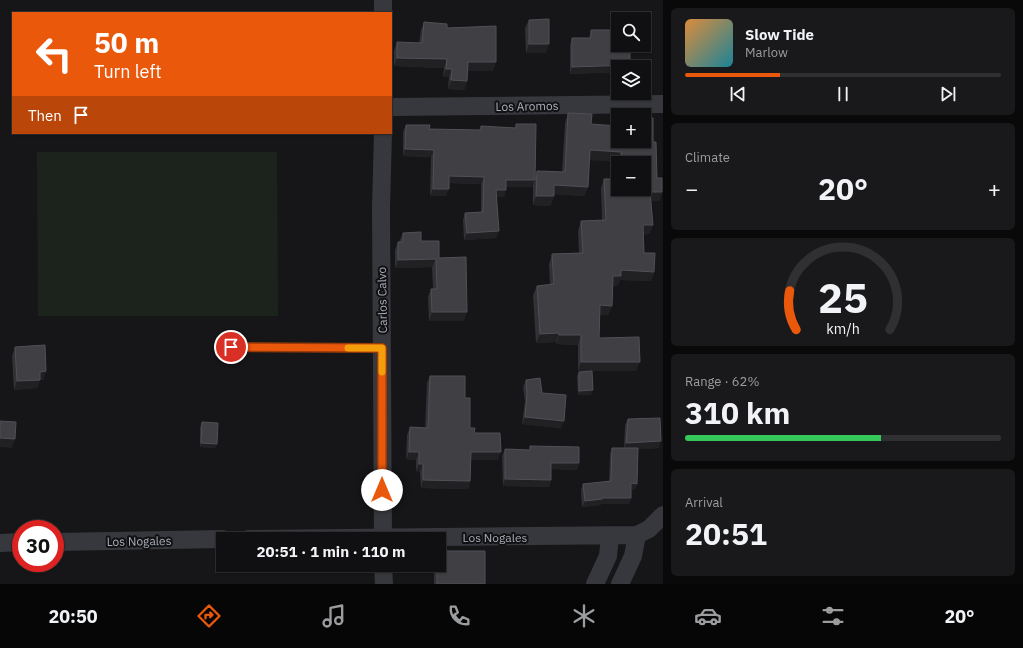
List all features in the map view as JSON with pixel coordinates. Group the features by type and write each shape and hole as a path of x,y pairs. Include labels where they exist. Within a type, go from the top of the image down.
{"street":[{"path":"383,0 383,12"},
{"name":"Los Aromos","path":"392,107 663,104"},
{"name":"Carlos Calvo","path":"382,532 381,208 383,134"},
{"path":"620,584 633,556 637,535 649,529 663,515"},
{"name":"Los Nogales","path":"446,537 637,535"},
{"path":"595,584 608,556 610,536"},
{"name":"Los Nogales","path":"64,542 216,539"},
{"path":"0,543 12,542"},
{"path":"383,572 384,584"}],"lane":[{"path":"231,347 382,348"}],"shaded area":[{"path":"37,152 277,152 278,316 38,316"}],"building":[{"path":"549,19 549,44 529,44 529,20"},
{"path":"424,22 447,24 447,28 496,26 496,62 468,62 467,81 451,80 452,69 446,69 447,59 397,58 397,42 422,43"},
{"path":"591,30 611,30 611,52 630,52 630,60 611,60 611,66 572,67 572,38 591,38"},
{"path":"568,113 592,114 591,124 611,125 611,148 651,148 651,118 653,118 653,142 656,142 657,178 662,178 662,192 651,192 651,156 621,156 621,152 590,150 588,187 554,185 554,196 536,196 537,171 565,172"},
{"path":"516,124 536,124 535,180 506,180 506,190 496,190 499,231 467,233 465,213 483,212 484,177 449,176 449,189 433,189 434,150 405,149 406,125 430,125 429,129 481,130 481,126 516,128"},
{"path":"604,179 611,179 611,196 650,196 653,225 643,225 644,253 655,253 654,272 621,270 621,276 613,276 612,306 600,305 599,338 639,337 640,362 581,362 581,335 559,335 559,333 540,334 537,286 554,284 552,254 583,253 581,221 606,220"},
{"path":"421,232 421,241 439,241 439,258 466,257 467,312 432,312 431,289 437,289 436,259 398,260 398,242 403,242 403,233"},
{"path":"45,345 46,371 40,372 40,380 17,381 15,347"},
{"path":"592,371 593,390 579,391 579,372"},
{"path":"430,376 465,376 465,398 470,398 470,428 475,428 474,433 500,433 501,452 471,452 470,481 423,480 423,464 419,464 419,452 409,452 410,427 428,428"},
{"path":"540,378 542,393 566,395 564,421 525,417 527,394 526,380"},
{"path":"660,418 661,441 626,443 628,419"},
{"path":"0,421 16,422 15,439 0,438"},
{"path":"202,422 218,423 217,444 201,443"},
{"path":"530,446 579,447 579,463 551,463 551,480 505,479 505,449 530,450"},
{"path":"612,448 638,448 637,484 631,483 631,498 602,498 585,501 583,484 611,481"},
{"path":"446,551 485,551 485,584 437,584 437,572 446,572"}],"slow traffic":[{"path":"348,348 382,348 382,372"}],"route":[{"path":"231,347 382,348 382,490"}]}
